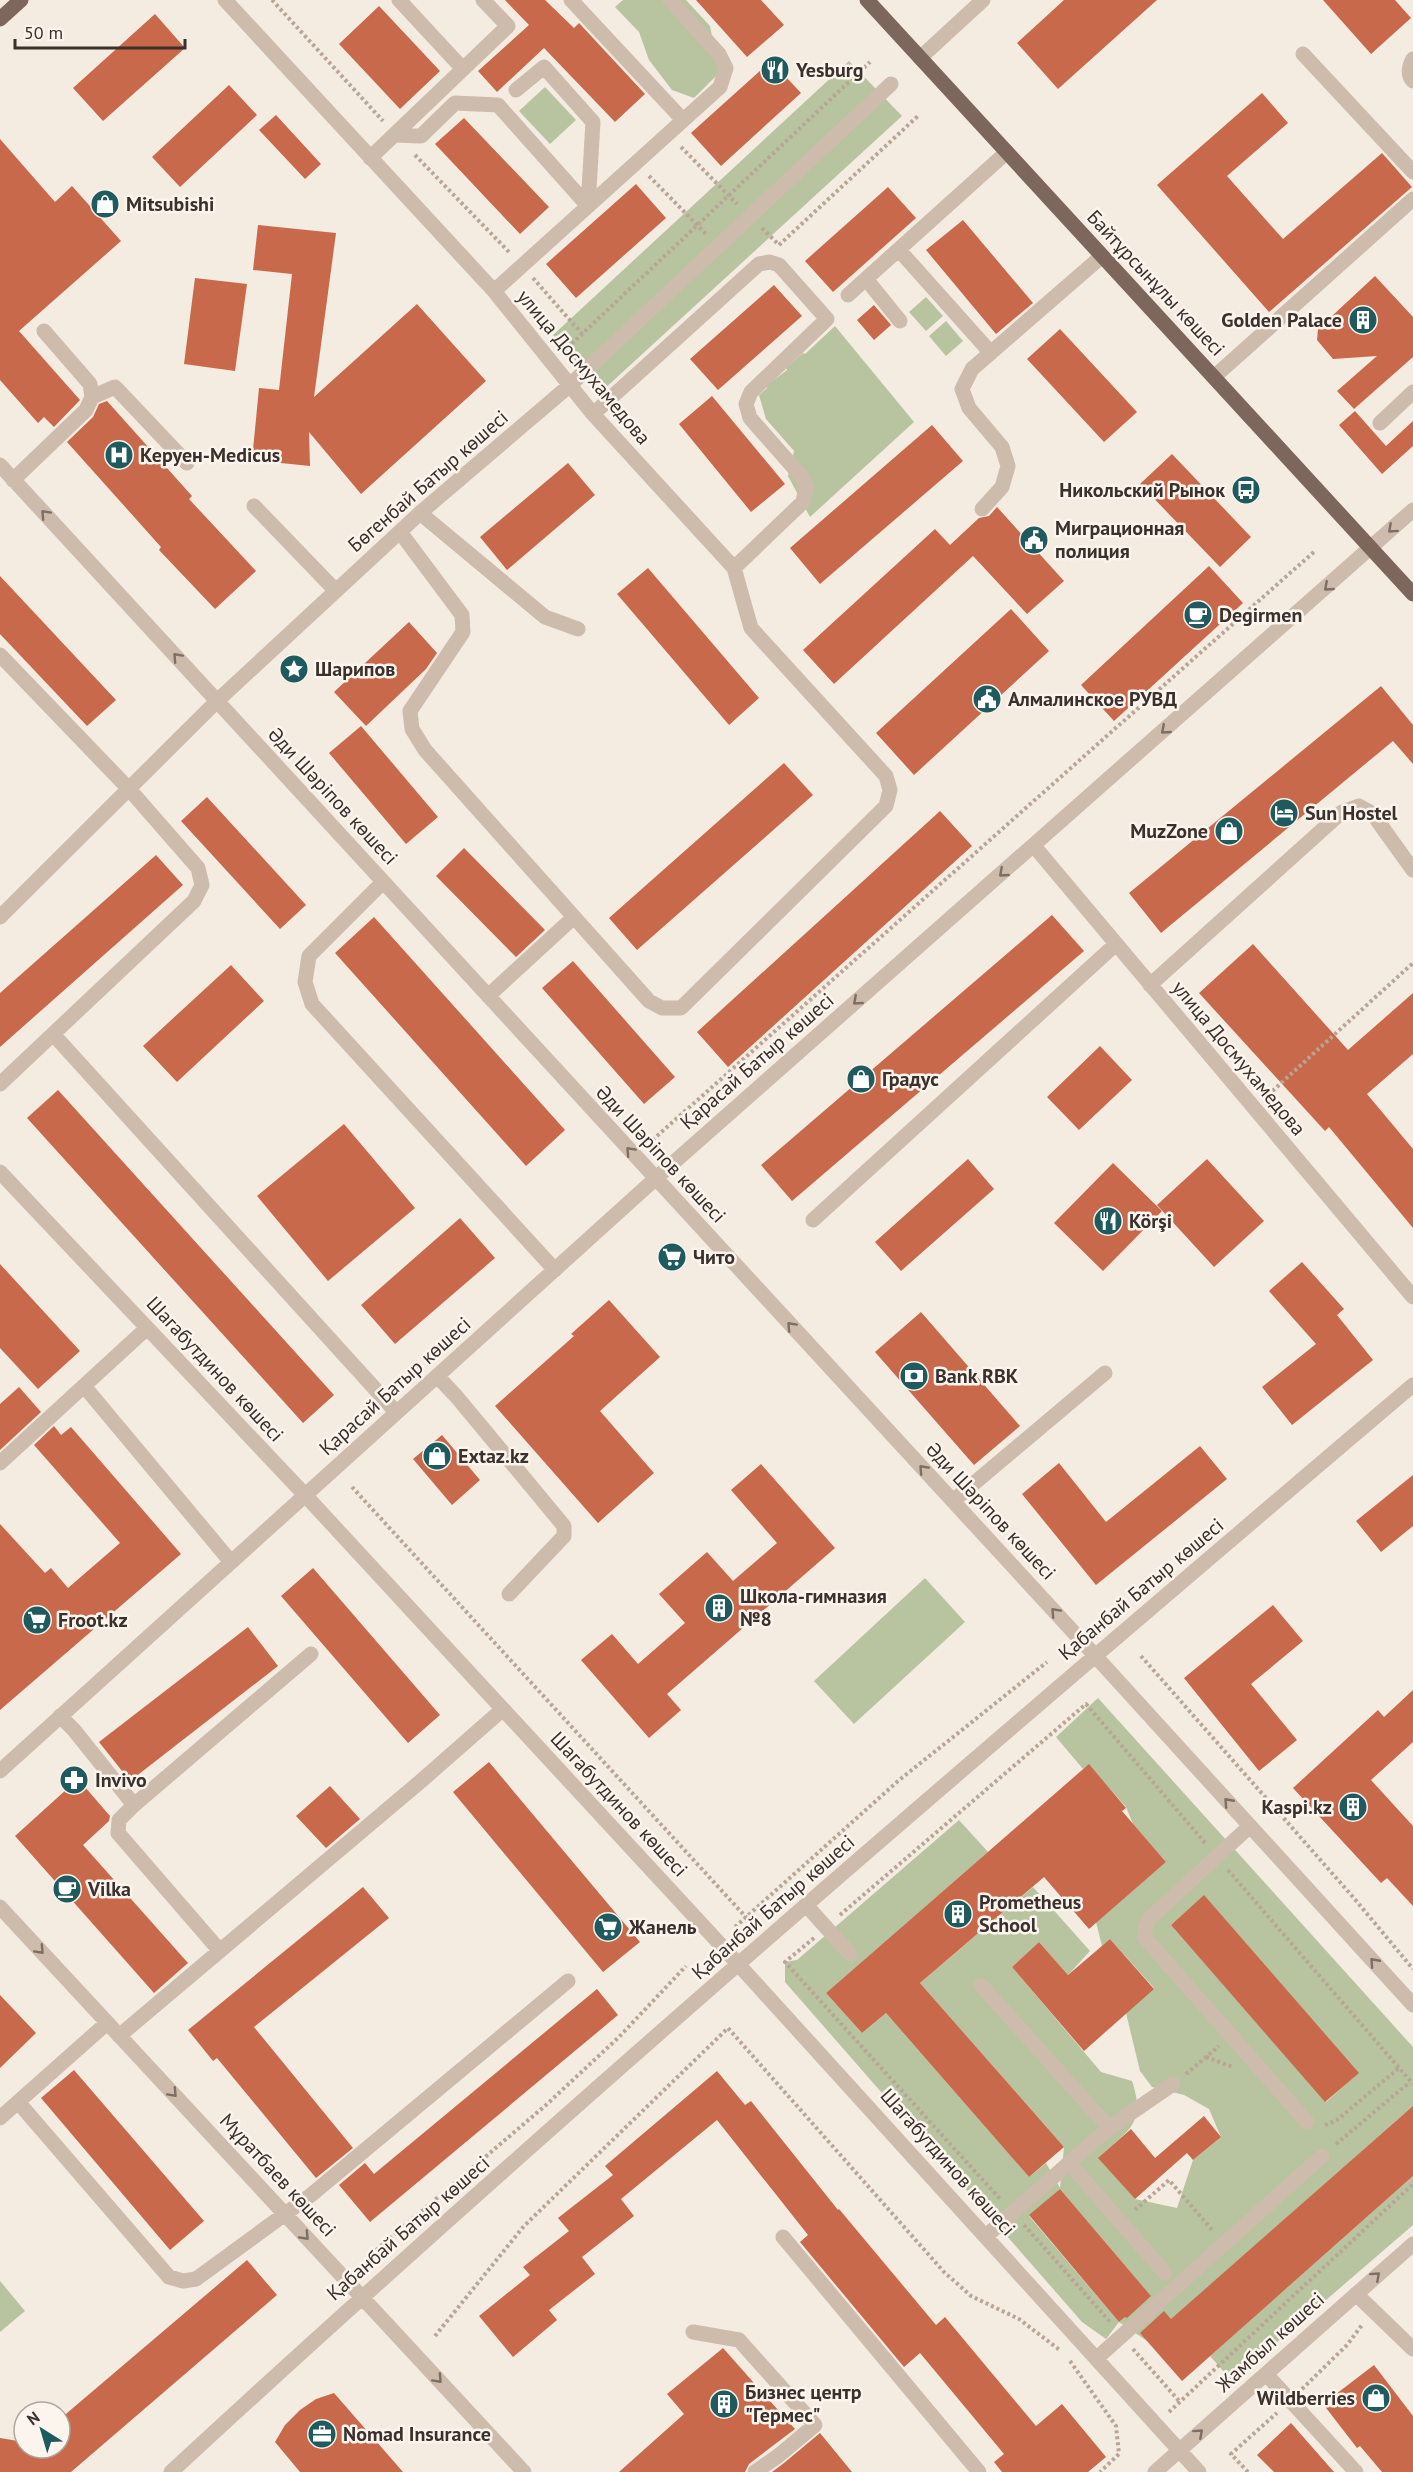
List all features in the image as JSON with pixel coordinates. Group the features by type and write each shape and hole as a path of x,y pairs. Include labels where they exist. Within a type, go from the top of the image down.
{"main road":[{"path":"0,19 21,0"},
{"name":"Байтұрсынұлы көшесі","path":"867,0 1413,594"}],"street":[{"path":"399,0 463,69"},
{"path":"370,158 508,26 483,0"},
{"path":"571,0 683,120"},
{"path":"494,291 720,87 726,68 719,54 670,0"},
{"path":"920,58 983,0"},
{"name":"улица Досмухамедова","path":"233,3 370,158 494,291 593,414 734,568 751,628 886,776 890,790 886,806 681,1008 662,1008 649,1001 574,917"},
{"path":"1303,54 1413,172"},
{"path":"1413,59 1409,65 1410,78 1413,81"},
{"path":"516,90 544,67 593,122 588,206"},
{"name":"Бөгенбай Батыр көшесі","path":"0,917 217,700 420,513 569,386 891,84"},
{"path":"395,135 421,136 455,103 498,105 588,206"},
{"path":"848,295 1007,152"},
{"path":"1214,377 1413,199"},
{"path":"899,250 991,353"},
{"path":"982,509 1002,487 1008,466 1002,447 969,408 962,389 972,369 1102,256"},
{"path":"593,414 759,264 770,262 779,265 827,319 751,392 746,404 750,418 802,477 806,487 803,502 734,568"},
{"path":"866,279 900,321"},
{"path":"14,480 86,410 92,397 90,384 44,331"},
{"path":"92,397 115,387 187,463"},
{"path":"1380,423 1413,392"},
{"name":"Әди Шәріпов көшесі","path":"0,465 1413,2005"},
{"path":"254,506 336,591"},
{"name":"Қарасай Батыр көшесі","path":"0,1770 655,1179 1413,510"},
{"path":"420,513 545,617 578,629"},
{"path":"400,532 462,615 463,623 463,632 459,640 410,711 412,729 425,750 574,917 488,996"},
{"path":"0,655 129,789 198,868 202,885 194,901 0,1084"},
{"path":"1150,985 1342,812 1359,806 1372,813 1413,870"},
{"name":"улица Досмухамедова","path":"1034,846 1413,1297"},
{"path":"383,882 309,956 304,981 312,1004 555,1270"},
{"path":"813,1220 1116,944"},
{"path":"53,1034 396,1412"},
{"name":"Шагабутдинов көшесі","path":"0,1172 503,1709 1199,2472"},
{"path":"0,1463 147,1328"},
{"path":"953,1501 1105,1373"},
{"path":"437,1376 564,1526 564,1536 509,1594"},
{"name":"Қабанбай Батыр көшесі","path":"171,2472 361,2296 738,1964 1094,1656 1413,1385"},
{"path":"84,1386 231,1562"},
{"path":"220,1951 118,1833 119,1820 134,1804 310,1654"},
{"path":"119,2036 503,1709"},
{"path":"60,1716 134,1804"},
{"path":"1250,1826 1150,1918 1145,1928 1145,1938 1307,2122"},
{"path":"806,1905 850,1954"},
{"name":"Мұратбаев көшесі","path":"2,1914 107,2023 524,2472"},
{"path":"18,2102 169,2277 183,2281 196,2279 311,2195 568,1981"},
{"path":"981,1985 1109,2127"},
{"path":"0,2118 107,2023"},
{"path":"986,2236 1109,2127 1173,2084"},
{"path":"1097,2358 1322,2156"},
{"path":"1069,2163 1165,2274"},
{"path":"783,2237 979,2472"},
{"name":"Жамбыл көшесі","path":"1155,2472 1413,2244"},
{"path":"1356,2294 1413,2349"},
{"path":"693,2332 739,2340 815,2425 755,2472"},
{"path":"1266,2374 1356,2472"}],"path":[{"path":"272,0 395,135 522,266 582,334"},
{"path":"551,363 870,62"},
{"path":"759,264 919,115"},
{"path":"668,134 750,216"},
{"path":"635,163 718,246"},
{"path":"634,1156 1316,550"},
{"path":"1254,1107 1413,963"},
{"path":"352,1486 747,1918"},
{"path":"1141,1656 1353,1897 1413,1969"},
{"path":"735,1927 898,1781 1047,1662"},
{"path":"1180,2402 1013,2213 785,1962 1086,1704 1411,2083 1322,2156"},
{"path":"367,2258 546,2105 619,2037 686,1966"},
{"path":"435,2336 524,2226 728,2028 944,2272 971,2296 1019,2319 1063,2352"},
{"path":"1173,2084 1206,2056"},
{"path":"1307,2122 1323,2126 1337,2120 1399,2068"},
{"path":"1121,2223 1169,2180 1224,2243"},
{"path":"1164,2417 1413,2184"},
{"path":"1248,2472 1231,2454 1347,2345 1373,2311"},
{"path":"1069,2360 1116,2426 1119,2454 1100,2472"}],"green space":[{"path":"623,0 686,0 710,26 719,73 694,98 672,90 649,60 639,32 615,7"},
{"path":"849,61 902,116 602,391 553,335"},
{"path":"545,87 576,120 550,144 519,111"},
{"path":"926,297 943,316 926,331 909,312"},
{"path":"946,321 963,341 946,356 929,336"},
{"path":"835,326 914,422 810,517 788,476 794,451 766,419 759,395 767,388 766,386"},
{"path":"925,1578 965,1622 854,1724 814,1681"},
{"path":"1098,1698 1413,2047 1413,2121 1405,2113 1147,2341 1119,2322 1106,2339 1082,2322 785,1982 785,1962 797,1960 959,1820 988,1852 826,1993 862,2033 886,2013 1029,2177 1046,2163 1060,2188 1064,2147 920,1983 1033,1887 1090,1951 1068,1975 1039,1942 1012,1967 1101,2072 1132,2081 1137,2108 1135,2118 1125,2133 1099,2158 1135,2199 1177,2208 1193,2160 1221,2137 1209,2109 1184,2095 1152,2087 1140,2071 1126,2013 1154,1988 1110,1939 1102,1946 1096,1922 1166,1862 1133,1824 1126,1807 1089,1765 1083,1769 1056,1737","holes":["1204,1896 1358,2073 1326,2102 1171,1925","1060,2189 1150,2295 1119,2322 1029,2216"]},
{"path":"1413,2176 1413,2225 1232,2381 1210,2356"},
{"path":"0,2281 25,2311 0,2332"}],"building":[{"path":"505,0 545,0 574,28 579,23 645,94 615,122 544,48 497,92 478,71 529,25"},
{"path":"696,0 761,0 784,25 747,57"},
{"path":"1064,0 1157,0 1058,89 1017,43"},
{"path":"1323,0 1395,0 1411,18 1371,54"},
{"path":"379,6 440,71 400,109 339,44"},
{"path":"155,14 185,48 103,121 73,88"},
{"path":"771,61 801,93 721,166 691,133"},
{"path":"229,85 257,115 180,187 152,157"},
{"path":"1262,93 1288,123 1227,176 1283,239 1382,153 1412,187 1269,312 1157,185"},
{"path":"276,115 321,164 305,179 259,130"},
{"path":"464,118 549,207 520,234 435,144"},
{"path":"0,139 55,202 72,186 121,241 19,331 80,400 54,427 44,417 38,423 0,380"},
{"path":"636,184 666,218 576,298 546,264"},
{"path":"888,187 916,218 833,292 805,261"},
{"path":"963,220 1033,303 996,334 926,250"},
{"path":"258,225 336,233 314,397 417,304 486,381 361,494 309,432 310,466 252,460 259,388 279,390 292,274 253,270"},
{"path":"1375,276 1413,317 1413,357 1354,409 1337,391 1377,356 1333,359 1317,340 1318,329"},
{"path":"195,278 247,284 235,371 184,364"},
{"path":"774,285 802,316 718,390 690,359"},
{"path":"874,305 891,325 874,340 857,320"},
{"path":"1060,329 1137,412 1104,442 1027,359"},
{"path":"712,396 785,484 751,512 679,424"},
{"path":"107,401 192,496 189,499 256,571 215,609 159,550 161,547 67,442 93,417 99,404"},
{"path":"1355,411 1386,446 1413,421 1413,446 1382,474 1339,425"},
{"path":"932,425 963,461 820,584 790,548"},
{"path":"1172,454 1251,537 1220,567 1140,484"},
{"path":"568,463 595,495 507,570 480,537"},
{"path":"997,507 1064,581 1027,614 973,556 834,684 803,650 935,529 950,545 979,518 989,516"},
{"path":"1209,566 1243,603 1114,721 1081,685"},
{"path":"648,568 759,698 729,725 617,594"},
{"path":"0,576 116,700 87,726 0,634"},
{"path":"1011,609 1049,651 914,775 876,733"},
{"path":"409,622 437,653 426,669 366,726 334,692"},
{"path":"1381,686 1413,725 1413,764 1393,741 1161,933 1129,893"},
{"path":"361,726 438,817 406,844 329,753"},
{"path":"784,763 813,795 637,950 609,918"},
{"path":"207,797 306,905 280,929 181,821"},
{"path":"940,811 972,846 728,1067 697,1032"},
{"path":"464,848 545,930 516,957 436,876"},
{"path":"156,855 183,885 0,1047 0,993"},
{"path":"1052,915 1084,951 792,1201 761,1165"},
{"path":"374,917 565,1130 526,1166 335,953"},
{"path":"1253,944 1348,1050 1413,993 1413,1054 1367,1094 1413,1149 1413,1228 1329,1127 1325,1131 1199,993"},
{"path":"573,961 675,1077 644,1104 542,988"},
{"path":"231,965 264,1001 177,1082 143,1046"},
{"path":"1100,1046 1132,1080 1079,1130 1047,1097"},
{"path":"58,1090 334,1395 303,1423 27,1118"},
{"path":"344,1124 415,1208 328,1281 257,1196"},
{"path":"968,1159 994,1189 901,1271 875,1242"},
{"path":"1207,1159 1264,1221 1214,1267 1157,1205"},
{"path":"1113,1163 1162,1211 1103,1271 1054,1223"},
{"path":"460,1218 495,1258 395,1344 361,1305"},
{"path":"1302,1262 1344,1309 1337,1315 1373,1360 1292,1425 1262,1387 1316,1344 1269,1291"},
{"path":"0,1264 80,1351 38,1389 0,1348"},
{"path":"609,1300 660,1357 600,1411 654,1473 598,1523 495,1406 574,1336 571,1334"},
{"path":"921,1312 1020,1426 974,1465 875,1352"},
{"path":"19,1387 41,1412 0,1450 0,1404"},
{"path":"54,1426 61,1435 71,1427 181,1554 0,1710 0,1524 45,1573 51,1568 68,1588 120,1543 34,1445"},
{"path":"442,1435 480,1480 452,1505 413,1459"},
{"path":"1200,1446 1227,1479 1096,1585 1022,1494 1059,1463 1106,1522"},
{"name":"Школа-гимназия №8","path":"761,1464 835,1548 667,1694 681,1710 649,1738 581,1660 612,1634 638,1664 685,1623 659,1594 707,1552 733,1581 777,1543 731,1490"},
{"path":"1413,1475 1413,1526 1381,1552 1356,1521"},
{"path":"313,1568 440,1715 408,1743 281,1596"},
{"path":"1273,1605 1303,1641 1251,1684 1297,1740 1259,1771 1184,1678"},
{"path":"248,1627 278,1666 130,1781 99,1742"},
{"name":"Kaspi.kz","path":"1413,1690 1413,1742 1371,1780 1413,1826 1413,1906 1387,1878 1381,1883 1293,1788 1378,1710 1384,1717"},
{"path":"489,1762 640,1942 603,1972 453,1792"},
{"path":"1089,1764 1126,1808 1122,1811 1166,1862 1089,1929 1044,1877 920,1983 1064,2147 1029,2177 886,2013 862,2033 826,1993"},
{"path":"78,1779 110,1816 109,1821 83,1845 188,1963 154,1993 15,1836"},
{"path":"330,1786 360,1819 326,1848 296,1816"},
{"path":"363,1887 389,1918 254,2027 353,2148 316,2178 217,2058 213,2061 188,2030"},
{"path":"1204,1895 1359,2073 1325,2102 1171,1925"},
{"path":"1110,1939 1154,1989 1084,2051 1012,1967 1039,1942 1068,1975"},
{"path":"597,1989 618,2015 370,2222 339,2185 365,2163 374,2174"},
{"path":"0,1995 36,2033 0,2068"},
{"path":"74,2070 204,2221 170,2250 41,2098"},
{"path":"717,2071 745,2105 751,2101 838,2210 936,2325 945,2317 1036,2426 1062,2404 1106,2457 1088,2472 1002,2472 994,2462 1004,2454 920,2353 904,2367 800,2242 808,2235 717,2120 621,2199 634,2216 582,2257 595,2274 549,2310 557,2320 513,2357 479,2316 530,2275 523,2267 569,2231 558,2218 613,2175 605,2166"},
{"path":"1413,2106 1413,2176 1182,2381 1140,2333 1164,2311 1171,2319"},
{"path":"1204,2116 1221,2137 1193,2160 1187,2153 1135,2199 1098,2158 1131,2129 1155,2158"},
{"path":"1060,2189 1151,2296 1127,2318 1119,2322 1029,2215"},
{"path":"247,2260 277,2295 71,2472 0,2472 0,2438 12,2440 12,2460 72,2460 72,2409"},
{"name":"Бизнес центр \"Гермес\"","path":"723,2348 795,2429 749,2464 745,2472 619,2472 684,2414 667,2394"},
{"path":"1374,2365 1413,2416 1413,2472 1382,2472 1360,2446 1357,2448 1323,2404"},
{"path":"334,2393 403,2472 300,2472 275,2442 285,2425 300,2410 316,2399"},
{"path":"1291,2423 1334,2472 1274,2472 1257,2455"},
{"path":"820,2433 852,2472 772,2472 784,2463"}],"place":[{"name":"Yesburg","path":"775,70"},
{"name":"Mitsubishi","path":"105,204"},
{"name":"Golden Palace","path":"1363,320"},
{"name":"Керуен-Medicus","path":"119,455"},
{"name":"Никольский Рынок","path":"1246,490"},
{"name":"Миграционная полиция","path":"1034,540"},
{"name":"Degirmen","path":"1198,615"},
{"name":"Шарипов","path":"294,669"},
{"name":"Алмалинское РУВД","path":"987,699"},
{"name":"Sun Hostel","path":"1284,813"},
{"name":"MuzZone","path":"1229,831"},
{"name":"Градус","path":"861,1079"},
{"name":"Körşi","path":"1108,1221"},
{"name":"Чито","path":"672,1257"},
{"name":"Bank RBK","path":"914,1376"},
{"name":"Extaz.kz","path":"437,1456"},
{"name":"Школа-гимназия №8","path":"719,1608"},
{"name":"Froot.kz","path":"37,1620"},
{"name":"Invivo","path":"74,1780"},
{"name":"Kaspi.kz","path":"1353,1807"},
{"name":"Vilka","path":"67,1889"},
{"name":"Prometheus School","path":"958,1914"},
{"name":"Жанель","path":"608,1927"},
{"name":"Wildberries","path":"1376,2398"},
{"name":"Бизнес центр \"Гермес\"","path":"724,2404"},
{"name":"Nomad Insurance","path":"322,2434"}]}
